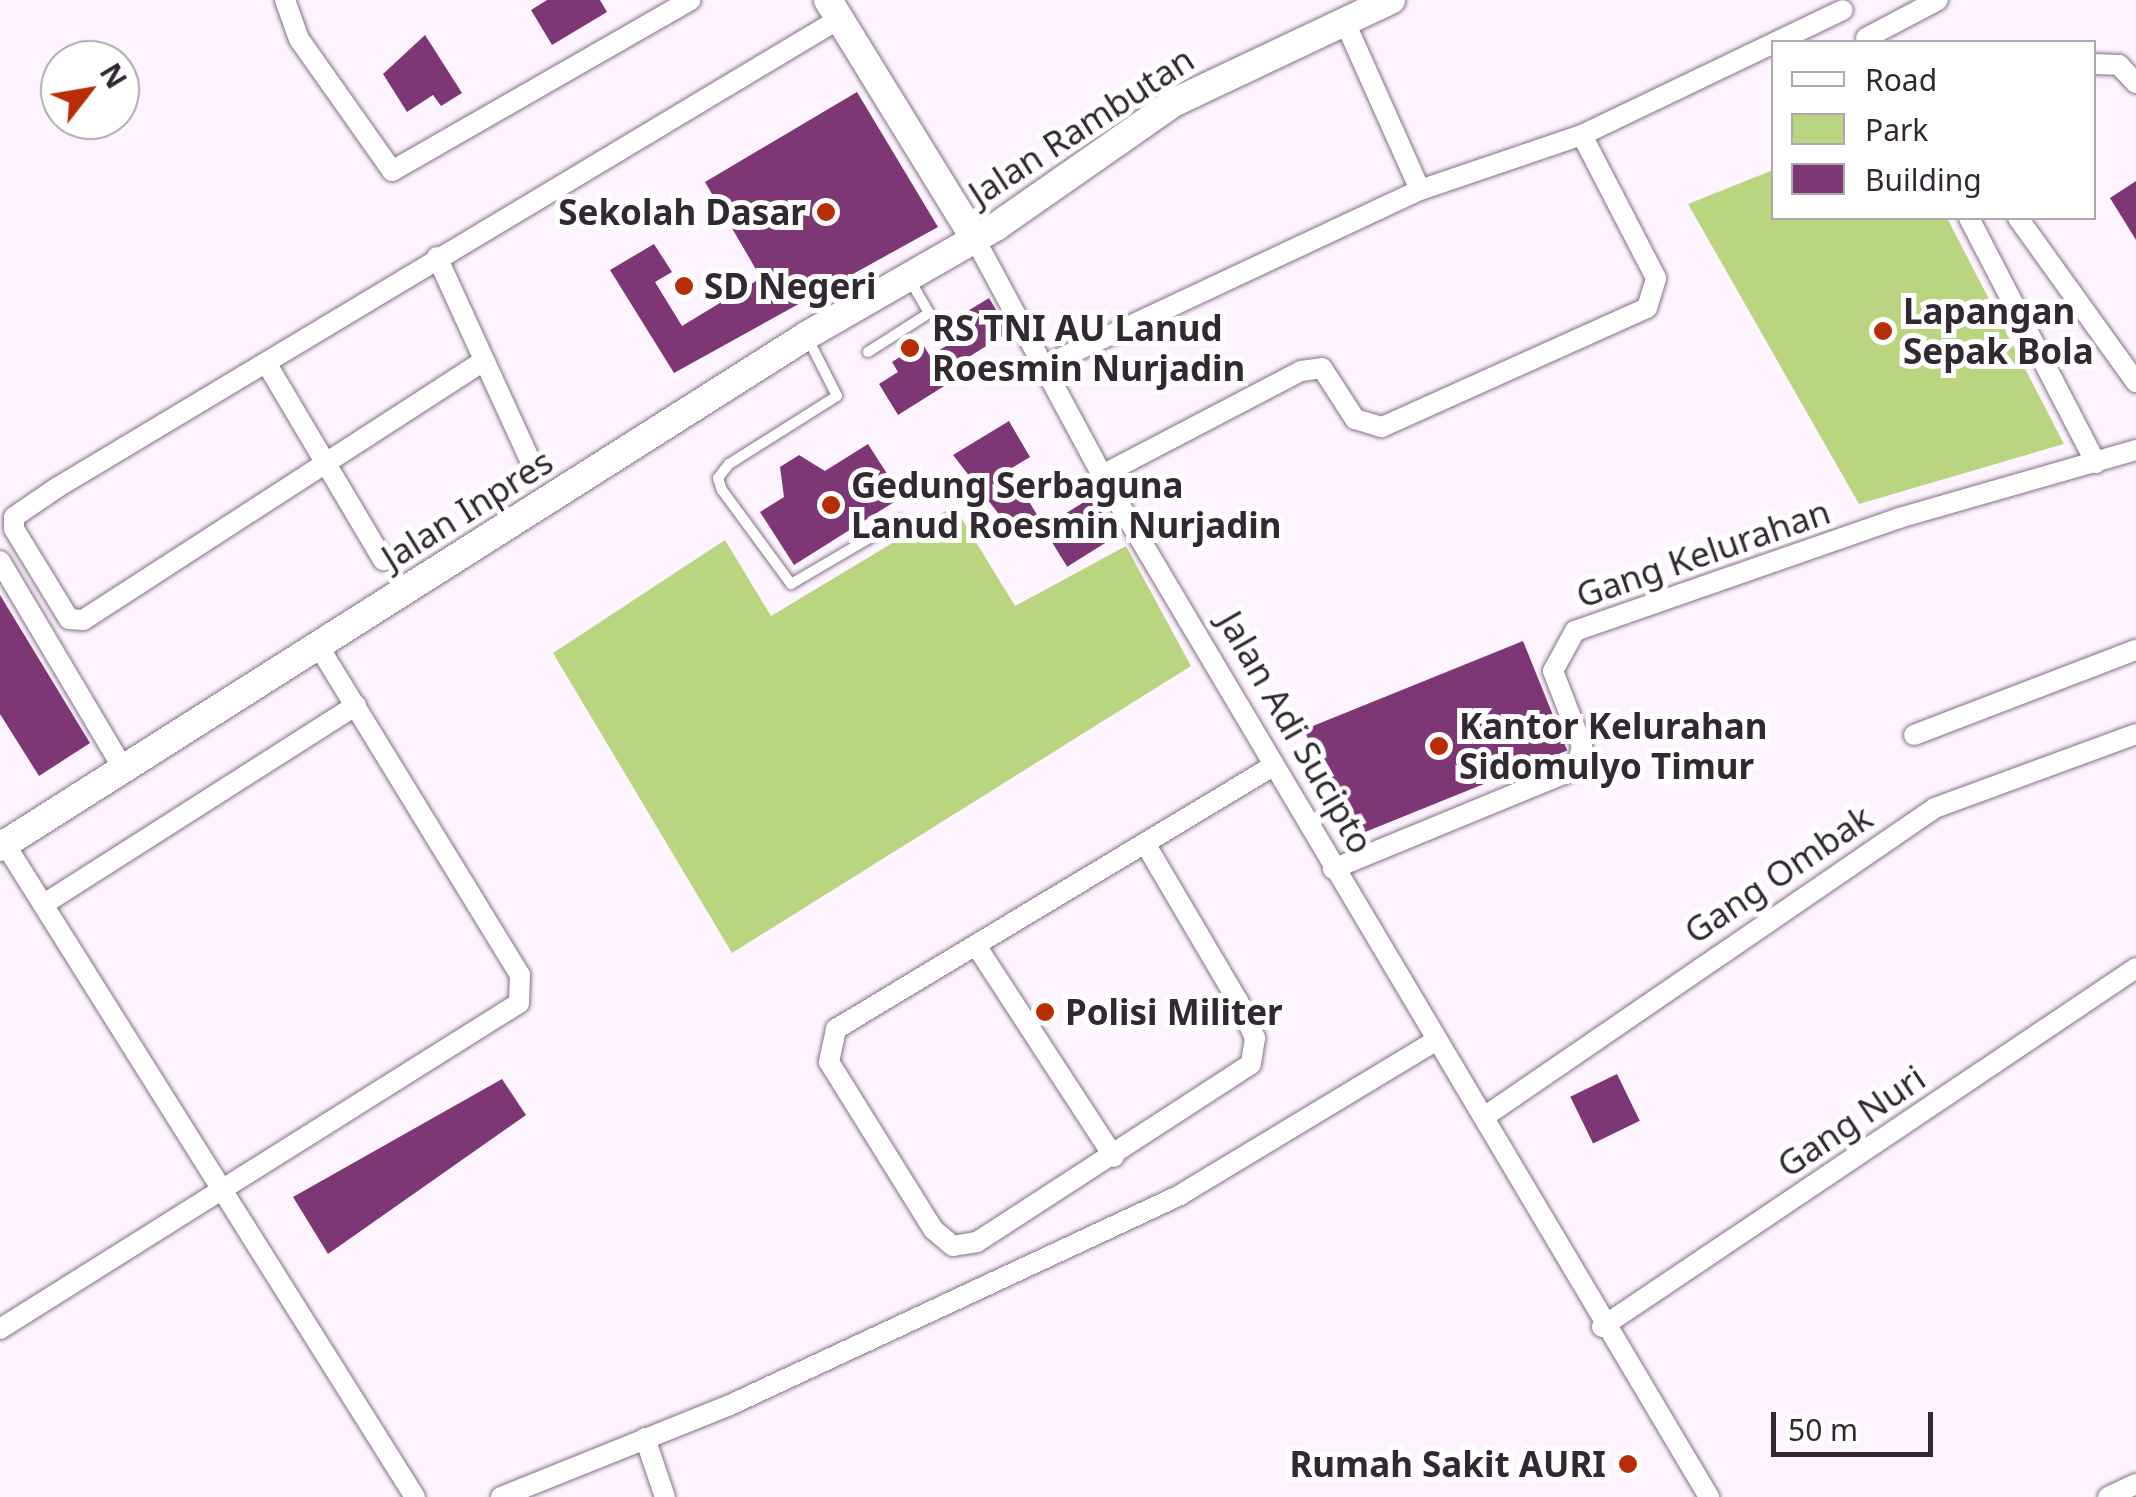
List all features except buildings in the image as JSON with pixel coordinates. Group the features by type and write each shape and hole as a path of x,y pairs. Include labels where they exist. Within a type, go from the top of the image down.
{"main road":[{"name":"Jalan Rambutan","path":"975,240 1175,102 1391,0"},
{"name":"Jalan Adi Sucipto","path":"834,10 975,240"},
{"name":"Jalan Inpres","path":"2,845 806,336 975,240"}],"street":[{"path":"286,0 299,39 392,172 692,0"},
{"path":"1044,366 1420,190 1582,135 1840,5 1868,40 1938,0"},
{"path":"482,362 329,467 83,620 69,619 14,529 14,517 58,487 268,366 834,10"},
{"path":"1344,20 1420,190"},
{"path":"2096,64 2119,65 2136,83"},
{"path":"1102,475 1301,370 1322,368 1354,419 1382,427 1647,308 1656,278 1582,135"},
{"path":"1971,220 2096,462"},
{"path":"2019,220 2136,382"},
{"name":"Jalan Adi Sucipto","path":"975,240 1102,475 1484,1117 1602,1327 1708,1497"},
{"path":"437,257 533,467"},
{"path":"268,366 383,560"},
{"name":"Gang Kelurahan","path":"1333,869 1576,770 1582,746 1553,672 1575,631 1899,518 2136,450"},
{"path":"0,561 124,770"},
{"path":"0,1329 227,1192 502,1016 523,992 318,646"},
{"path":"1914,735 2136,650"},
{"path":"44,904 356,706"},
{"name":"Gang Ombak","path":"1484,1117 1935,808 2136,734"},
{"path":"1146,844 1256,1038 1251,1064 1114,1157 976,1242 953,1246 933,1228 826,1051 854,1016 979,950 1146,844 1273,766"},
{"path":"2,845 44,904 227,1192 416,1497"},
{"path":"979,950 1114,1157"},
{"name":"Gang Nuri","path":"1602,1327 2136,968"},
{"path":"501,1497 645,1438 1180,1195 1437,1040"},
{"path":"645,1438 665,1497"}],"lane":[{"path":"868,352 930,314 908,278"},
{"path":"806,336 836,396 729,464 718,478 722,490 792,584 900,520"}],"green space":[{"name":"Lapangan Sepak Bola","path":"1771,171 1771,220 1948,220 2064,444 1859,504 1688,204"},
{"path":"954,506 1015,606 1126,546 1191,666 732,953 553,653 725,540 771,616"}],"place":[{"name":"Sekolah Dasar","path":"826,212"},
{"name":"SD Negeri","path":"684,286"},
{"name":"Lapangan Sepak Bola","path":"1883,331"},
{"name":"RS TNI AU Lanud Roesmin Nurjadin","path":"910,348"},
{"name":"Gedung Serbaguna Lanud Roesmin Nurjadin","path":"831,505"},
{"name":"Kantor Kelurahan Sidomulyo Timur","path":"1439,746"},
{"name":"Polisi Militer","path":"1045,1012"},
{"name":"Rumah Sakit AURI","path":"1628,1464"}]}
